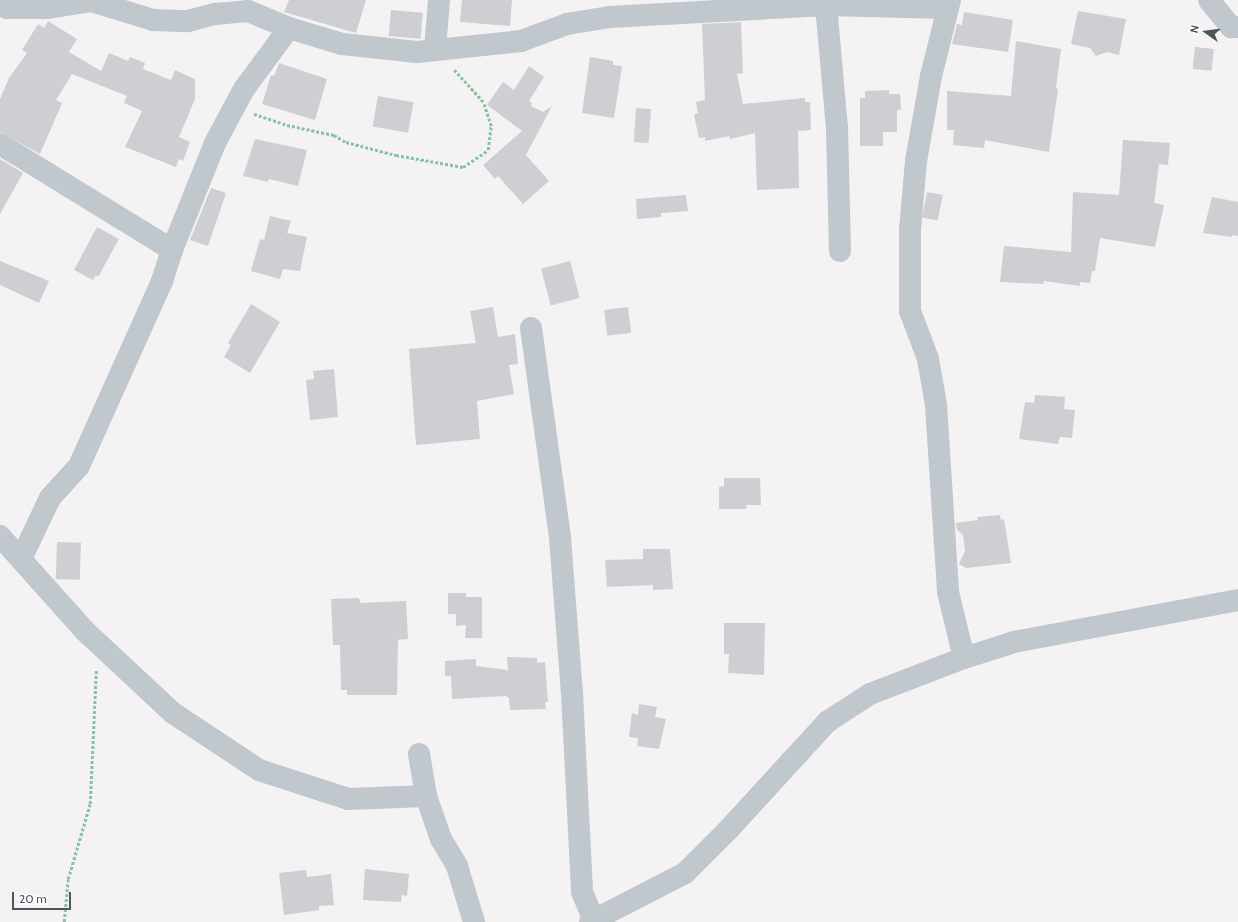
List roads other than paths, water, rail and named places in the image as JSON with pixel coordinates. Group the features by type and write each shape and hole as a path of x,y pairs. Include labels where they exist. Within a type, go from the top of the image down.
{"street":[{"path":"435,49 439,0"},
{"path":"1209,0 1231,27 1238,28"},
{"path":"0,5 7,8 48,8 91,1 153,20 188,21 215,14 248,11 289,28 342,44 417,52 521,41 567,24 610,17 814,4 948,4 916,161 910,229 910,311 928,359 936,405 948,592 964,658"},
{"path":"814,4 837,128 840,251"},
{"path":"21,560 50,498 80,466 162,281 172,250 215,143 244,89 289,28"},
{"path":"0,144 172,250"},
{"path":"531,328 560,538 572,693 582,892 592,921 684,873 734,824 827,722 870,694 964,658 1014,642 1238,600"},
{"path":"0,536 84,632 173,713 259,770 348,799 426,796"},
{"path":"419,754 426,796 441,839 457,866 474,922"}]}
